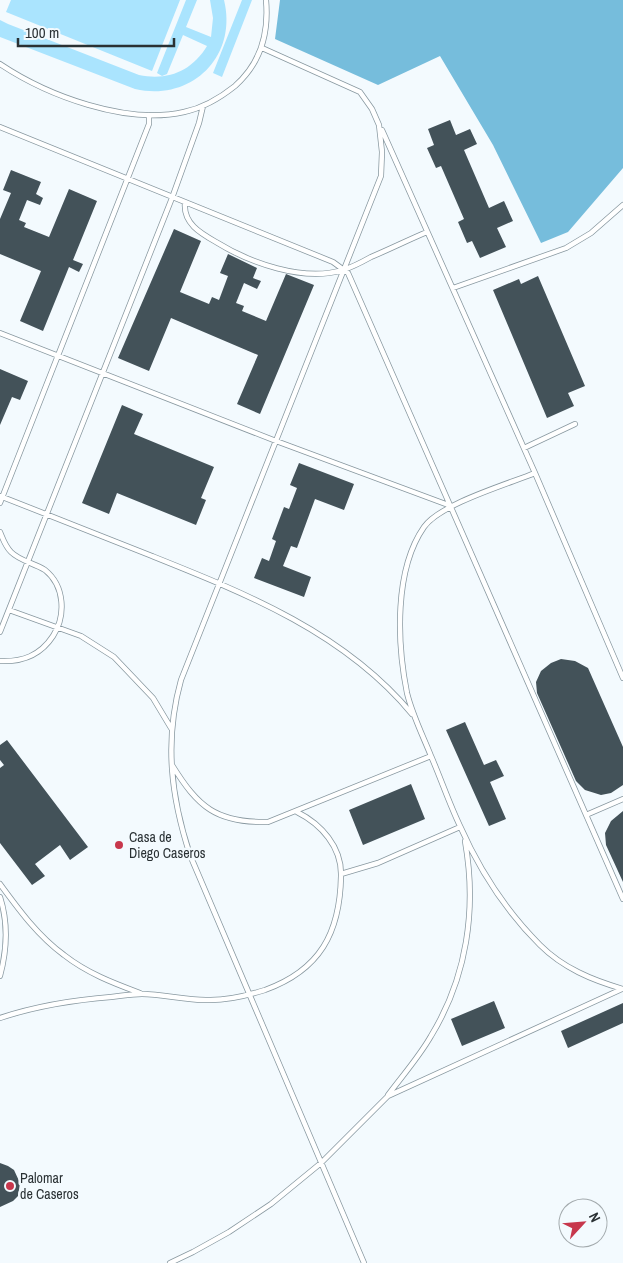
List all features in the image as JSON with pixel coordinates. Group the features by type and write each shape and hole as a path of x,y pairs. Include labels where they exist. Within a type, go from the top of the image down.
{"lane":[{"path":"0,64 31,82 69,98 107,108 132,114 149,115 184,112 203,106 224,95 242,80 262,48 268,18 266,0"},
{"path":"262,48 360,92 369,104 524,448 623,678"},
{"path":"0,632 172,198 199,123 203,106"},
{"path":"0,503 1,496 149,124 149,115"},
{"path":"364,1263 190,855 179,815 171,764 171,728 181,680 381,176 382,152 379,125"},
{"path":"0,127 333,262 344,270 353,283 623,899"},
{"path":"185,203 185,214 192,226 233,252 256,261 297,272 322,274 344,270 427,232"},
{"path":"453,288 566,248 591,233 623,205"},
{"path":"0,333 276,441 451,506"},
{"path":"524,448 575,424"},
{"path":"535,473 451,506 431,518 415,541 404,578 400,608 401,650 407,695 460,827 497,892 541,946 575,971 623,989"},
{"path":"1,496 220,583 270,605 300,622 356,659 403,702 415,717"},
{"path":"0,532 6,547 12,553 44,570 53,578 59,590 62,609 59,628 43,649 23,660 0,662"},
{"path":"9,610 81,636 120,662 154,698 171,728"},
{"path":"171,764 186,788 200,803 217,814 233,820 253,823 268,822 296,812 431,756"},
{"path":"586,815 623,799"},
{"path":"0,884 36,929 64,956 106,980 142,994 178,999 207,1000 250,995 288,980 303,971 315,960 332,929 338,910 341,874 337,852 321,827 308,817 296,812"},
{"path":"341,874 378,863 460,827"},
{"path":"170,1263 236,1227 271,1204 321,1163 388,1096 428,1041 445,1011 463,958 470,908 470,871 465,836"},
{"path":"0,897 6,940 4,962 0,976"},
{"path":"388,1096 623,989"},
{"path":"0,1018 48,1005 142,994"}],"shaded area":[{"path":"11,0 180,0 152,71 6,12"},
{"path":"186,0 197,0 186,27 211,37 213,18 210,0 224,0 226,21 224,40 217,57 206,71 191,82 175,89 155,91 135,89 0,37 0,20 139,75 160,77 187,68 201,55 207,46 183,35 167,74 162,76 157,73"},
{"path":"242,0 252,0 222,77 213,73"},
{"path":"280,0 623,0 623,168 568,232 541,243 493,145 440,56 378,85 275,39"}],"building":[{"path":"450,120 456,135 470,129 477,144 464,150 489,208 504,201 513,221 497,228 506,247 480,258 472,241 467,243 458,222 464,219 441,166 436,168 427,148 434,145 428,129"},
{"path":"11,170 41,182 36,194 43,198 40,205 27,200 19,220 26,223 24,227 49,237 69,189 97,201 73,260 83,264 79,272 69,267 43,331 20,321 41,271 0,254 0,219 11,193 3,190"},
{"path":"174,229 201,241 180,292 209,304 212,297 219,300 228,276 220,273 228,254 257,268 253,278 261,281 257,289 244,283 236,303 244,306 242,311 266,321 286,274 314,285 260,414 237,404 258,355 171,318 149,371 118,358"},
{"path":"538,276 585,386 568,393 574,406 547,418 493,290 519,279 521,284"},
{"path":"0,369 28,381 20,400 12,397 0,425"},
{"path":"122,405 143,414 134,434 214,467 201,498 206,500 196,525 117,493 109,514 82,503"},
{"path":"299,463 354,484 344,510 315,499 297,548 291,546 283,566 311,577 304,597 254,578 262,558 269,561 276,541 272,539 284,507 289,509 297,488 290,485"},
{"path":"561,659 575,661 588,668 623,747 623,785 611,793 601,795 585,790 576,781 537,693 536,682 541,671 551,663"},
{"path":"465,722 484,765 496,760 504,776 490,782 506,819 489,826 446,730"},
{"path":"7,740 88,847 70,860 60,845 35,864 45,876 32,885 0,843 0,768 4,765 0,760 0,745"},
{"path":"411,784 425,819 363,845 349,810"},
{"path":"623,811 623,882 606,845 605,833 611,821"},
{"path":"494,1001 505,1028 462,1046 451,1019"},
{"path":"623,1003 623,1023 568,1048 561,1031"},
{"name":"Palomar de Caseros","path":"0,1163 14,1170 20,1183 18,1196 13,1201 0,1207"}],"place":[{"name":"Casa de Diego Caseros","path":"119,845"},
{"name":"Palomar de Caseros","path":"10,1186"}]}
